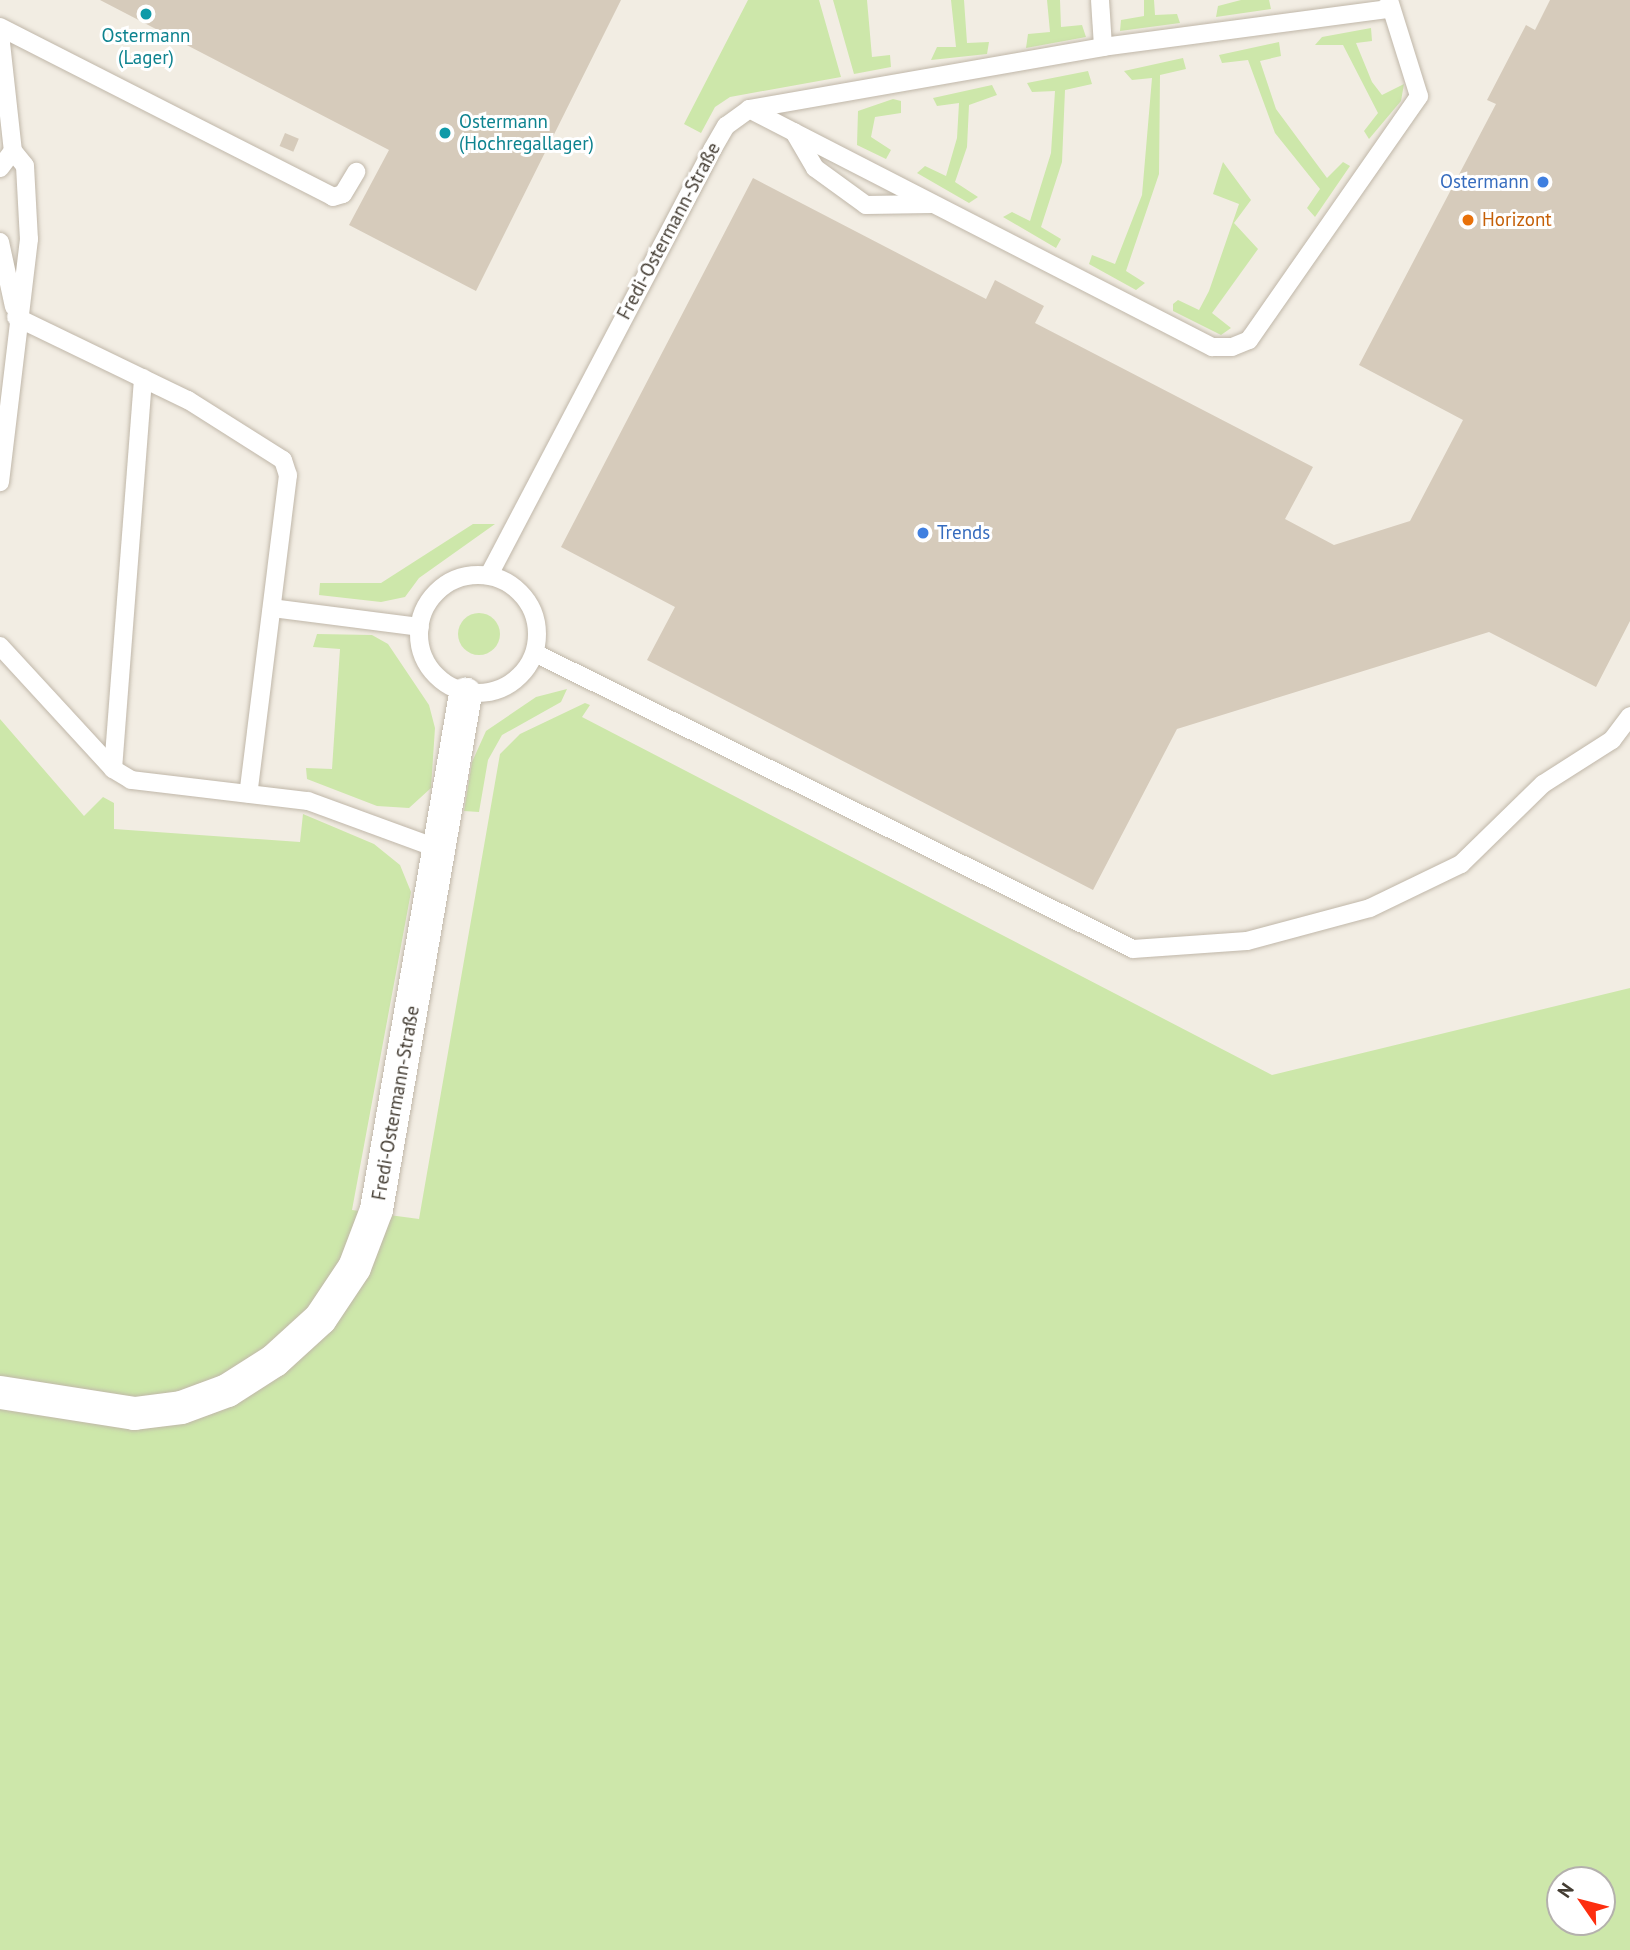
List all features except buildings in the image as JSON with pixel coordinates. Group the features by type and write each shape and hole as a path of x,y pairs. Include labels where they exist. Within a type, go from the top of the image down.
{"street":[{"name":"Fredi-Ostermann-Straße","path":"0,1392 107,1411 181,1407 227,1390 274,1360 320,1318 354,1267 376,1209 465,694"}],"lane":[{"path":"1100,0 1103,47"},
{"path":"750,109 1212,347 1232,347 1248,340 1419,96 1389,4"},
{"name":"Fredi-Ostermann-Straße","path":"490,573 712,149 726,126 750,109 1103,47 1389,4"},
{"path":"0,27 333,197 343,194 356,172"},
{"path":"0,34 13,151 25,166 29,239 16,317 0,482"},
{"path":"794,132 815,168 866,205 933,204"},
{"path":"0,168 13,151"},
{"path":"0,242 16,317"},
{"path":"16,317 143,378 283,460 288,475 248,794"},
{"path":"113,769 143,378"},
{"path":"474,573 490,573 531,604 535,653 524,674 501,691 465,694 432,671 420,627 433,594 474,573"},
{"path":"272,608 420,627"},
{"path":"0,646 113,769 131,780 308,801 439,849"},
{"path":"535,653 1133,950 1247,941 1370,908 1461,864 1543,784 1612,740 1630,716"}],"green space":[{"path":"748,0 819,0 841,77 730,97 715,107 701,133 684,124"},
{"path":"833,0 867,0 872,57 890,55 891,67 854,74"},
{"path":"951,0 964,0 967,43 989,42 987,54 931,60 937,47 956,47"},
{"path":"1047,0 1060,0 1061,27 1082,25 1086,37 1026,48 1028,34 1050,32"},
{"path":"1144,0 1154,0 1155,15 1177,14 1180,23 1120,31 1121,20 1144,16"},
{"path":"1241,0 1269,0 1271,9 1216,17 1218,6"},
{"path":"1371,28 1372,41 1356,43 1372,82 1382,95 1404,84 1401,101 1369,139 1364,131 1378,113 1343,45 1315,45 1322,37"},
{"path":"1279,42 1281,56 1260,61 1276,109 1327,178 1343,162 1350,166 1315,217 1307,208 1320,189 1275,133 1248,60 1222,63 1219,55"},
{"path":"1183,58 1186,69 1160,75 1159,174 1126,271 1145,283 1136,290 1089,264 1092,255 1115,264 1142,195 1152,78 1132,80 1124,71"},
{"path":"1088,71 1092,84 1065,90 1062,162 1041,227 1061,239 1056,248 1003,217 1012,212 1030,221 1051,153 1055,91 1032,92 1027,83"},
{"path":"992,85 997,95 969,105 967,147 955,182 978,197 969,203 917,173 925,166 946,176 957,138 959,103 937,106 933,98"},
{"path":"893,99 901,101 901,113 875,117 871,137 891,150 886,159 857,145 858,111"},
{"path":"1223,162 1251,200 1234,223 1258,249 1212,313 1231,328 1221,335 1173,311 1173,304 1178,300 1199,310 1209,291 1239,204 1213,194"},
{"path":"473,524 495,524 419,578 405,597 381,602 319,595 320,583 381,583"},
{"path":"479,613 494,619 500,634 494,649 479,655 464,649 458,634 464,619"},
{"path":"317,634 372,635 388,644 429,705 435,728 431,788 409,808 377,806 307,779 306,768 332,769 340,649 313,647"},
{"path":"567,689 561,702 502,735 488,760 479,812 464,811 472,762 486,731 536,697"},
{"path":"585,703 590,705 582,717 1272,1075 1630,988 1630,1950 0,1950 0,719 84,816 103,797 114,803 114,829 300,842 303,814 374,844 400,865 411,892 352,1210 419,1219 500,754 520,734"}],"place":[{"name":"Ostermann (Lager)","path":"146,14"},
{"name":"Ostermann (Hochregallager)","path":"445,133"},
{"name":"Ostermann","path":"1543,182"},
{"name":"Horizont","path":"1468,220"},
{"name":"Trends","path":"923,533"}]}
